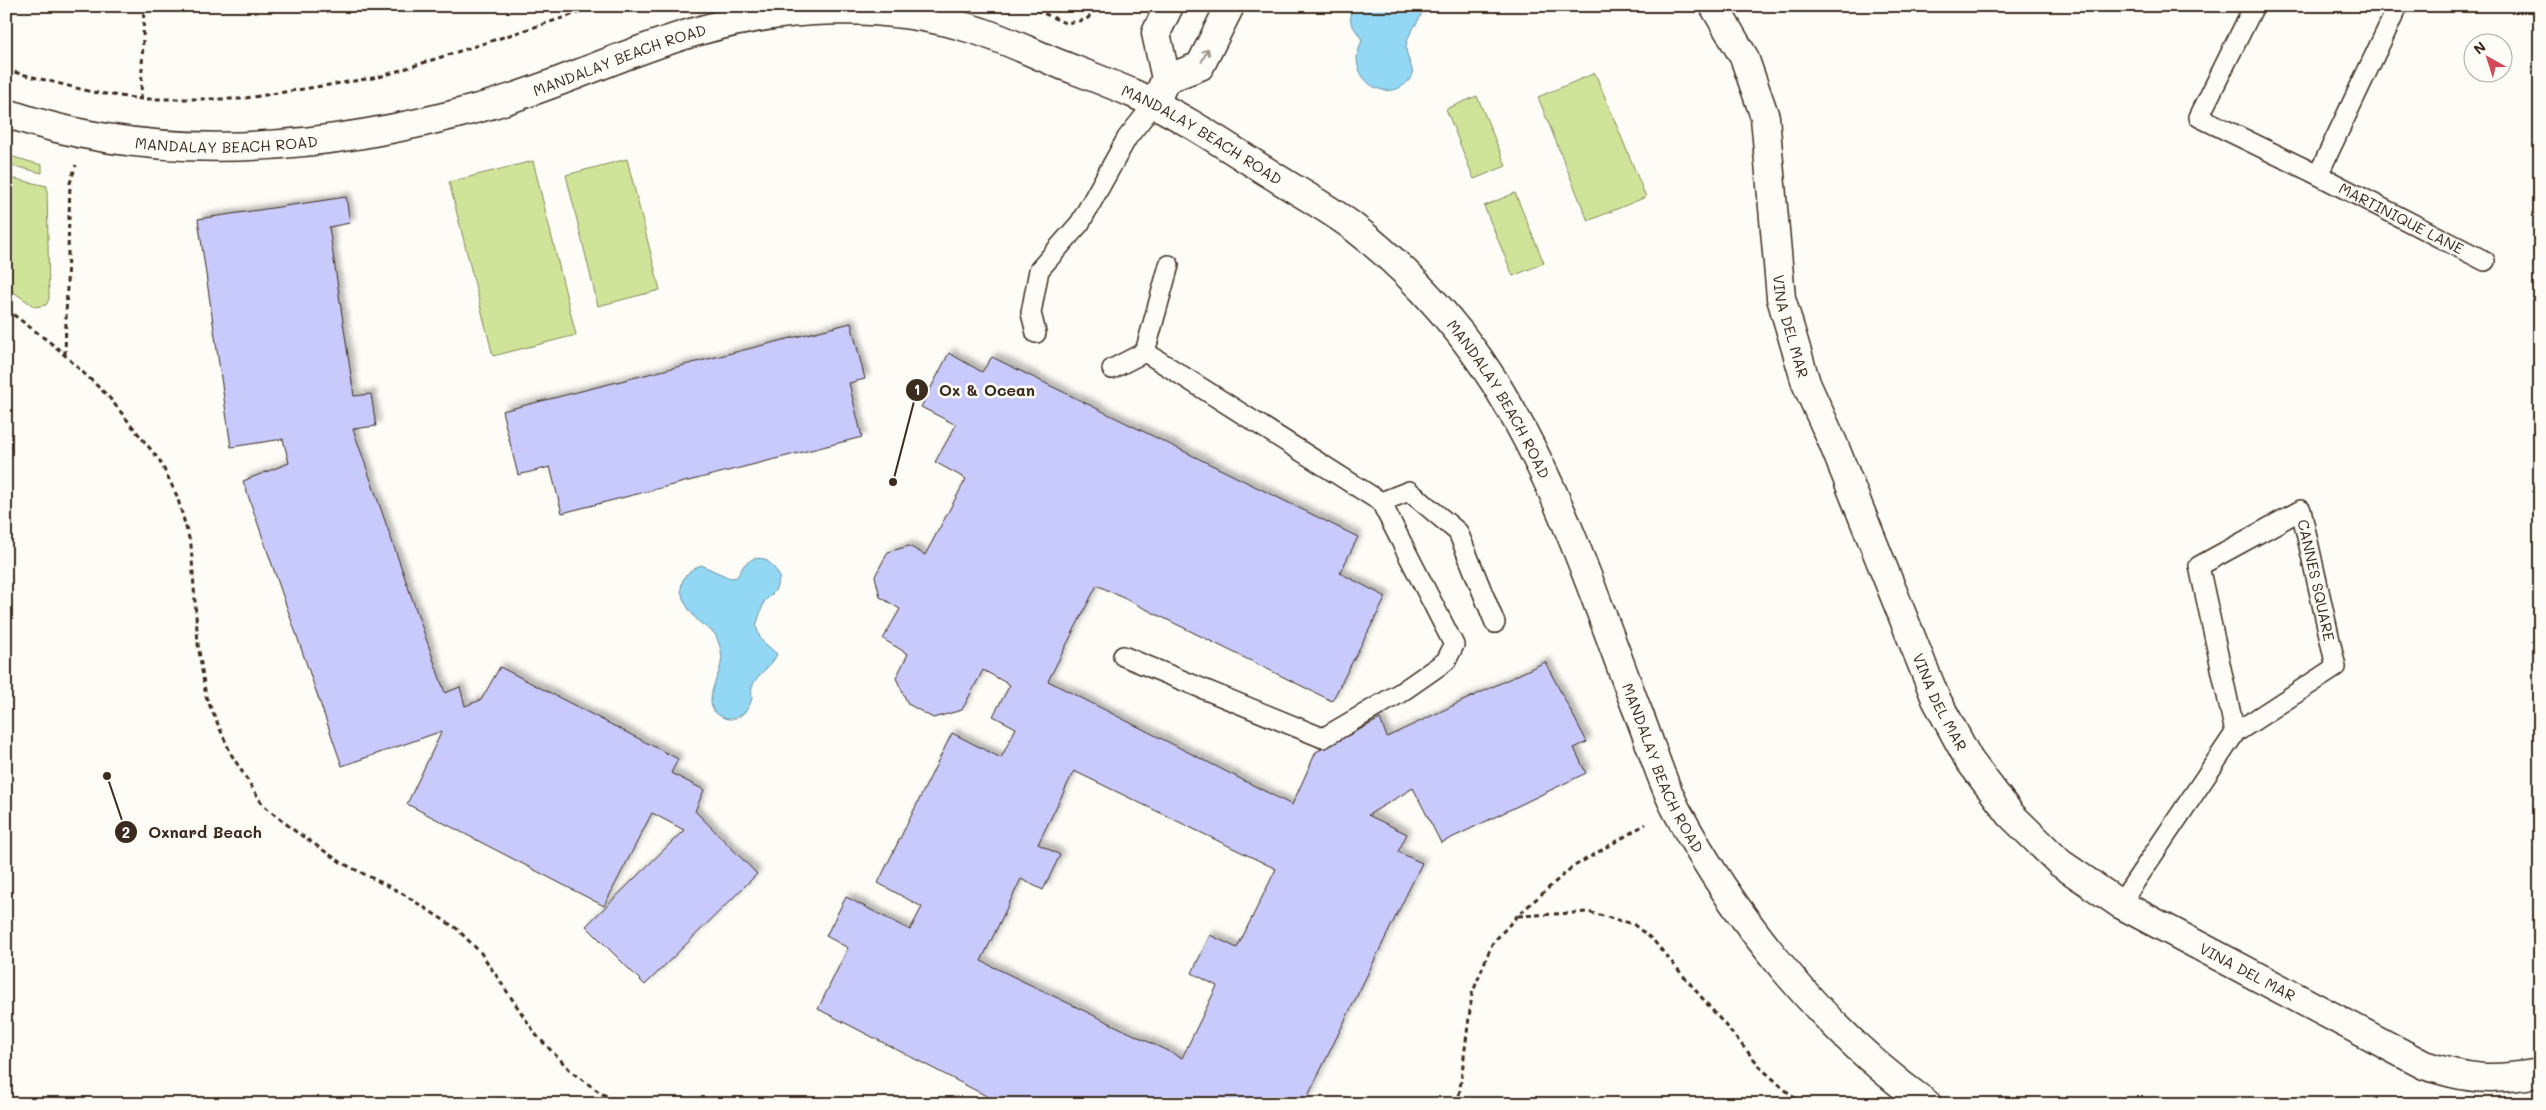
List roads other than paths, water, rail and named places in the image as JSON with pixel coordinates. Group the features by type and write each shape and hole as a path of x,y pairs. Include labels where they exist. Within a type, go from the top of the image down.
{"street":[{"path":"1154,104 1166,79 1156,32 1169,6"},
{"path":"1166,79 1200,66 1230,6"},
{"name":"VINA DEL MAR","path":"1714,6 1744,57 1765,117 1781,298 1806,383 1837,452 1936,699 1969,760 2011,815 2060,863 2120,904 2424,1065 2456,1076 2499,1080 2540,1073"},
{"name":"MANDALAY BEACH ROAD","path":"6,113 33,122 117,140 194,147 281,146 366,133 488,105 697,31 764,16 833,10 902,14 970,28 1154,104 1200,128 1354,228 1412,279 1464,338 1507,402 1537,458 1569,531 1675,808 1727,891 1783,968 1852,1042 1896,1082 1927,1104"}],"lane":[{"name":"MARTINIQUE LANE","path":"2254,6 2199,117 2318,175 2485,261"},
{"path":"2318,175 2398,6"},
{"path":"1036,333 1031,313 1039,270 1080,223 1127,138 1154,104"},
{"path":"1112,370 1146,352 1169,265"},
{"path":"1123,656 1323,738 1400,693 1446,661 1454,645 1382,502 1146,352"},
{"path":"1382,502 1408,491 1458,532 1495,623"},
{"name":"CANNES SQUARE","path":"2120,904 2235,733 2336,667 2300,510 2198,566 2235,733"}],"water":[{"path":"1355,6 1423,6 1406,47 1413,74 1406,83 1398,88 1380,89 1364,79 1359,70 1357,57 1362,40 1351,23 1350,11"},
{"path":"754,558 765,559 773,566 780,577 775,591 764,602 756,626 761,640 777,654 772,663 754,682 752,698 745,712 736,718 727,719 716,713 711,705 711,695 722,658 719,644 714,633 699,622 687,606 681,590 682,583 685,576 691,570 701,565 730,578 737,577 744,565"}],"place":[{"name":"Ox & Ocean","path":"893,482"},
{"name":"Oxnard Beach","path":"107,776"}]}
